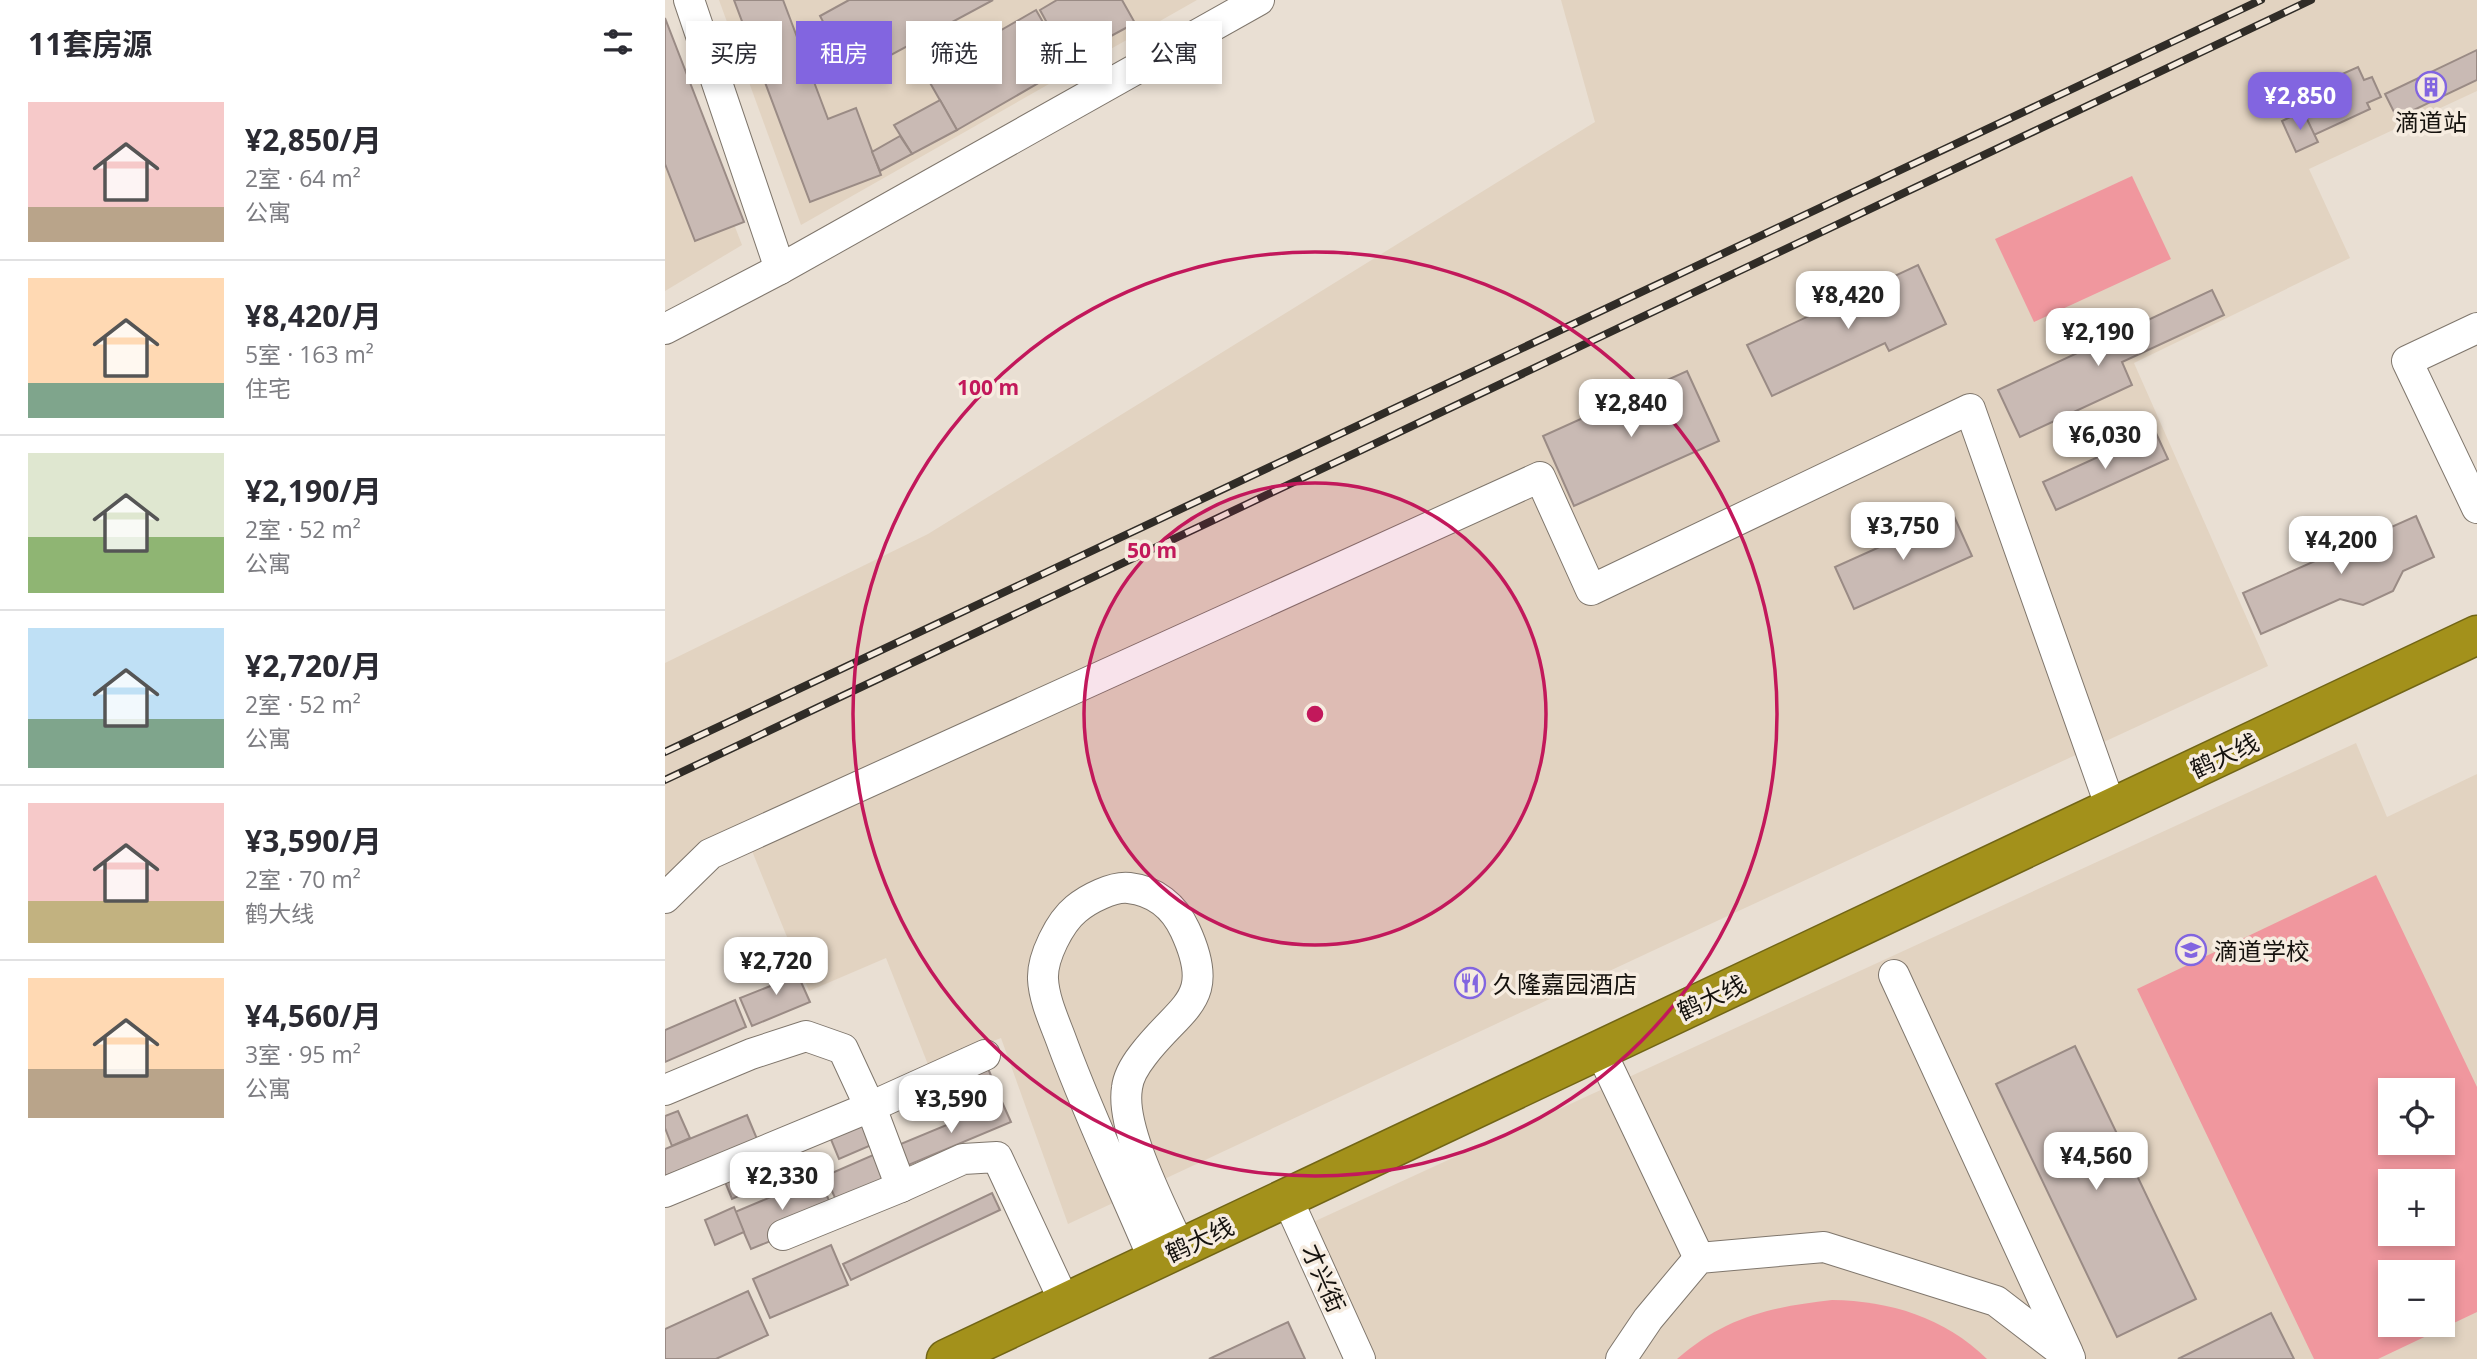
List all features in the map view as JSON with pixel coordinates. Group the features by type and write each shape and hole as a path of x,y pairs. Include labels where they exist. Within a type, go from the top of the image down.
{"highway":[{"name":"鹤大线","path":"946,1359 2477,635"}],"street":[{"path":"689,0 779,269"},
{"path":"665,329 779,269 1259,0"},
{"path":"2477,328 2407,361 2477,508"},
{"path":"665,898 710,854 1540,477 1591,590 1969,409 2111,808"},
{"path":"1126,887 1156,894 1180,918 1195,950 1200,977 1192,1003 1144,1054 1126,1088 1128,1116 1167,1254 1072,1069 1051,1013 1043,978 1052,942 1068,915 1089,898 1126,887"},
{"path":"1894,975 2071,1359"},
{"path":"665,1090 751,1054 806,1036 843,1049 870,1107 901,1187"},
{"path":"1600,1050 1699,1258"},
{"path":"665,1192 870,1107 985,1055"},
{"path":"783,1235 963,1159 997,1157 1065,1303"},
{"name":"才兴街","path":"1287,1198 1360,1359"},
{"path":"1621,1359 1649,1319 1699,1258 1824,1247 1996,1301 2071,1359"}],"shaded area":[{"path":"719,0 1197,0 1160,21 1126,21 1126,40 1112,48 1112,21 1016,21 1016,84 1049,84 801,225 750,84 782,84 782,21 727,21"},
{"path":"1561,0 2477,0 2477,91 2309,169 2350,258 2134,363 2268,666 1068,1224 1001,1038 929,1067 886,958 809,991 750,846 665,884 665,663 928,534 1595,122"},
{"path":"665,46 742,245 665,291"},
{"path":"2132,176 2171,259 2034,322 1995,239"},
{"name":"滴道学校","path":"2356,743 2387,817 2477,774 2477,1359 1373,1359 1311,1223"},
{"path":"2376,875 2477,1087 2477,1312 2455,1322 2455,1260 2378,1260 2378,1337 2424,1337 2378,1359 2314,1359 2137,989"},
{"path":"1832,1300 1875,1304 1915,1314 1953,1332 1987,1359 1677,1359 1713,1333 1749,1316 1788,1306"}],"building":[{"path":"734,0 783,0 796,34 796,84 815,84 828,119 856,108 881,175 810,202 766,84 782,84 782,21 742,21"},
{"path":"849,0 993,0 954,21 906,21 906,47 892,54 892,21 823,21 820,16"},
{"path":"1057,0 1122,0 1134,21 1126,21 1126,28 1112,36 1112,21 1046,21 1040,10"},
{"path":"1036,10 1042,21 1017,21"},
{"path":"665,18 686,72 686,84 691,84 744,222 695,241 665,164"},
{"path":"1016,22 1016,84 1037,84 957,130 931,84 1002,84 1002,30"},
{"name":"滴道站","path":"2477,50 2477,80 2397,118 2385,94"},
{"path":"2358,67 2364,80 2372,77 2381,97 2367,103 2370,109 2314,135 2302,109 2339,92 2333,78"},
{"path":"940,100 957,130 912,154 894,125"},
{"path":"2303,111 2318,142 2296,152 2282,121"},
{"path":"900,136 912,154 880,171 872,152"},
{"path":"1918,265 1946,324 1889,351 1885,343 1772,396 1747,345"},
{"path":"2212,290 2224,315 2122,362 2132,385 2020,437 1998,390"},
{"path":"1687,371 1719,441 1574,506 1543,436"},
{"path":"2155,431 2168,459 2056,510 2043,482"},
{"path":"1953,514 1972,556 1854,609 1835,567"},
{"path":"2416,516 2434,557 2403,571 2393,591 2363,605 2340,599 2261,634 2243,593"},
{"path":"793,964 810,1002 752,1026 740,998 778,983 773,972"},
{"path":"735,1000 746,1027 665,1062 665,1030"},
{"path":"2075,1046 2196,1299 2117,1337 1996,1084"},
{"path":"987,1066 997,1090 931,1118 921,1095"},
{"path":"1002,1102 1011,1122 899,1169 891,1148"},
{"path":"678,1111 690,1138 672,1146 665,1128 665,1116"},
{"path":"747,1115 757,1139 665,1176 665,1149"},
{"path":"866,1121 876,1143 839,1159 830,1137"},
{"path":"880,1152 891,1179 837,1202 825,1176"},
{"path":"760,1162 769,1183 732,1199 723,1177"},
{"path":"819,1177 830,1203 778,1238 751,1249 735,1212"},
{"path":"992,1193 1000,1210 851,1280 843,1264"},
{"path":"734,1207 744,1232 715,1245 705,1220"},
{"path":"831,1245 848,1285 770,1318 753,1279"},
{"path":"748,1291 768,1335 716,1359 665,1359 665,1329"},
{"path":"2271,1313 2294,1359 2178,1359"},
{"path":"1288,1322 1305,1359 1209,1359"}],"railway":[{"path":"665,752 2261,0"},
{"path":"665,780 2311,0"}],"place":[{"name":"滴道站","path":"2431,87"},
{"name":"滴道学校","path":"2191,950"},
{"name":"久隆嘉园酒店","path":"1470,983"}]}
